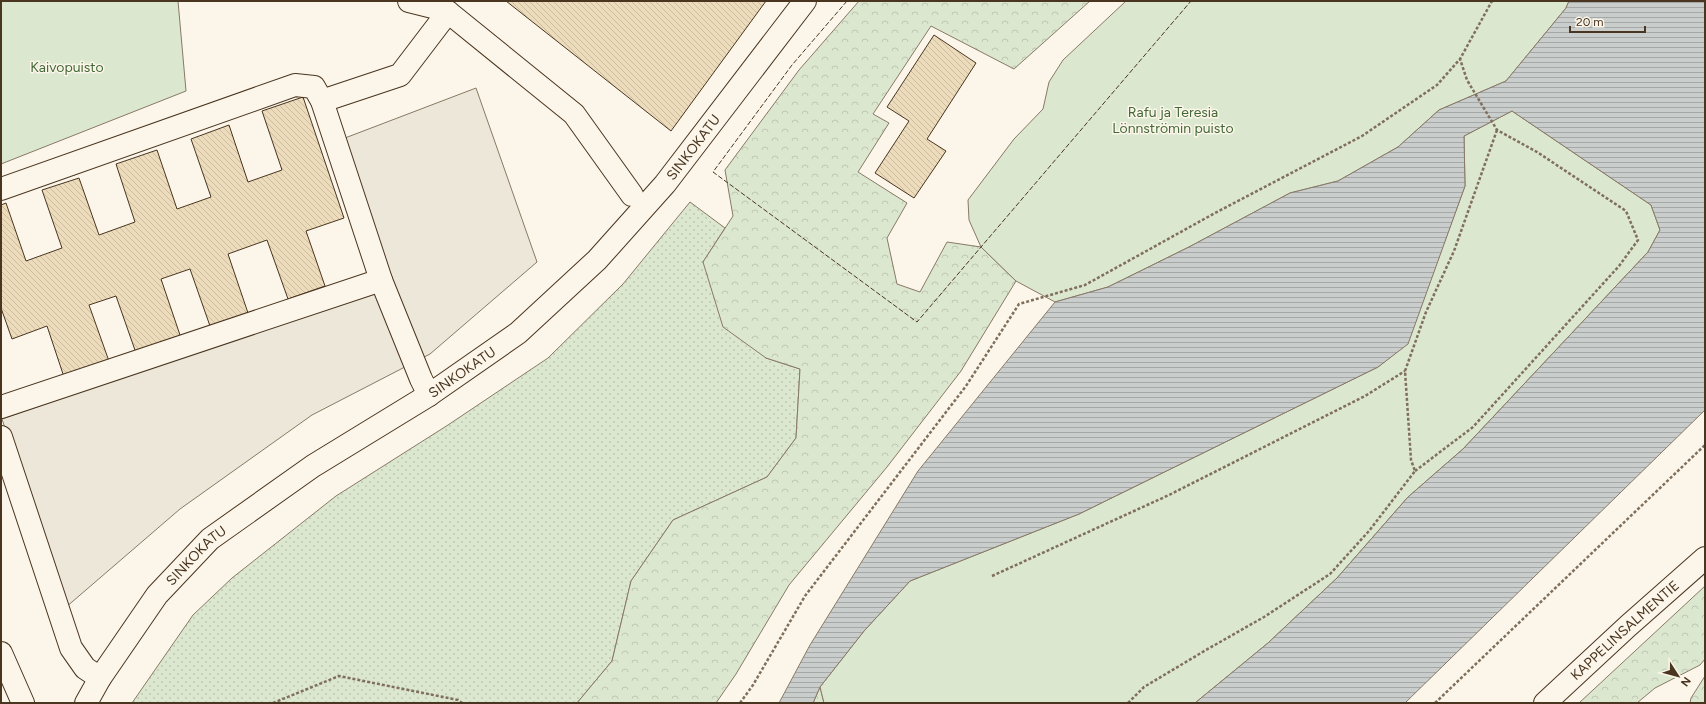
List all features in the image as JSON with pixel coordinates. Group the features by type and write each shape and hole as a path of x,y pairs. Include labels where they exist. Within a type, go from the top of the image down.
{"main road":[{"path":"409,1 448,12 574,114 632,195"},
{"name":"SINKOKATU","path":"86,703 100,678 157,594 210,539 313,466 429,395 518,333 597,260 665,184 805,1"},
{"path":"322,101 400,75 448,12"},
{"path":"1,189 295,85 314,87 322,101 381,280 421,379 429,395"},
{"path":"1,408 381,280"},
{"path":"1,437 71,648 85,668 100,678"},
{"name":"KAPPELINSALMENTIE","path":"1545,703 1628,626 1705,558"},
{"path":"1,653 23,703"}],"path":[{"path":"740,703 805,596 966,386 1019,304 1085,285 1214,213 1362,136 1437,85 1460,59 1492,1"},
{"path":"1128,703 1144,687 1264,617 1330,574 1369,531 1415,471 1472,427 1619,266 1638,240 1626,211 1537,152 1497,130 1467,80 1460,59"},
{"path":"1415,471 1411,460 1405,370 1426,312 1454,251 1497,130"},
{"path":"992,576 1169,495 1364,396 1405,370"},
{"path":"1435,703 1705,445"},
{"path":"273,703 339,676 458,700 462,703"}],"green space":[{"name":"Kaivopuisto","path":"1,1 178,1 186,91 1,164"},
{"path":"859,1 1090,1 1014,69 931,26 873,114 889,123 858,172 907,203 887,238 897,284 920,292 947,242 981,247 1016,281 961,371 887,467 789,585 736,674 716,703 577,703 612,661 631,581 673,520 767,477 796,438 800,369 766,358 723,327 703,262 733,216 725,170 799,70"},
{"name":"Rafu ja Teresia Lönnströmin puisto","path":"1126,1 1569,1 1566,8 1506,81 1439,110 1398,147 1338,181 1290,193 1189,247 1108,287 1055,302 1016,281 981,247 969,220 968,200 1014,139 1043,109 1049,82 1063,60"},
{"path":"1512,111 1651,205 1660,230 1648,252 1463,449 1408,497 1337,578 1268,643 1195,703 824,703 820,687 864,631 910,581 1079,514 1378,367 1407,344 1465,186 1464,136"},
{"path":"690,202 725,228 703,262 766,358 800,369 796,438 767,477 673,520 631,581 612,661 577,703 132,703 193,615 232,578 336,496 448,425 548,358 623,284"},
{"path":"1705,586 1705,659 1700,665 1655,688 1637,703 1579,703"},
{"path":"1705,676 1705,703 1690,703 1691,698"},
{"path":"820,687 824,703 813,703"}],"shaded area":[{"path":"1569,1 1705,1 1705,410 1405,703 1195,703 1268,643 1337,578 1408,497 1463,449 1648,252 1660,230 1651,205 1512,111 1464,136 1465,186 1408,344 1378,367 1079,514 910,581 864,631 820,687 813,703 779,703 810,645 918,471 1055,302 1108,287 1189,247 1290,193 1338,181 1398,147 1439,110 1506,81 1566,8"},
{"path":"476,88 537,262 430,354 312,415 180,509 65,608 2,419 393,283 345,138"}],"building":[{"path":"506,1 766,1 671,131"},
{"path":"934,35 976,63 927,139 946,151 914,198 875,173 909,121 887,107"},
{"path":"303,97 344,218 306,231 325,286 288,299 267,240 228,254 248,313 210,326 190,269 161,279 181,338 136,353 116,296 89,305 110,364 65,380 47,326 12,339 1,308 1,205 6,203 26,261 62,248 42,190 79,178 99,235 135,222 116,164 157,150 177,209 211,197 191,139 229,125 248,182 282,170 262,111"}],"fence":[{"path":"847,1 792,65 713,172 917,322 1191,1"}]}
